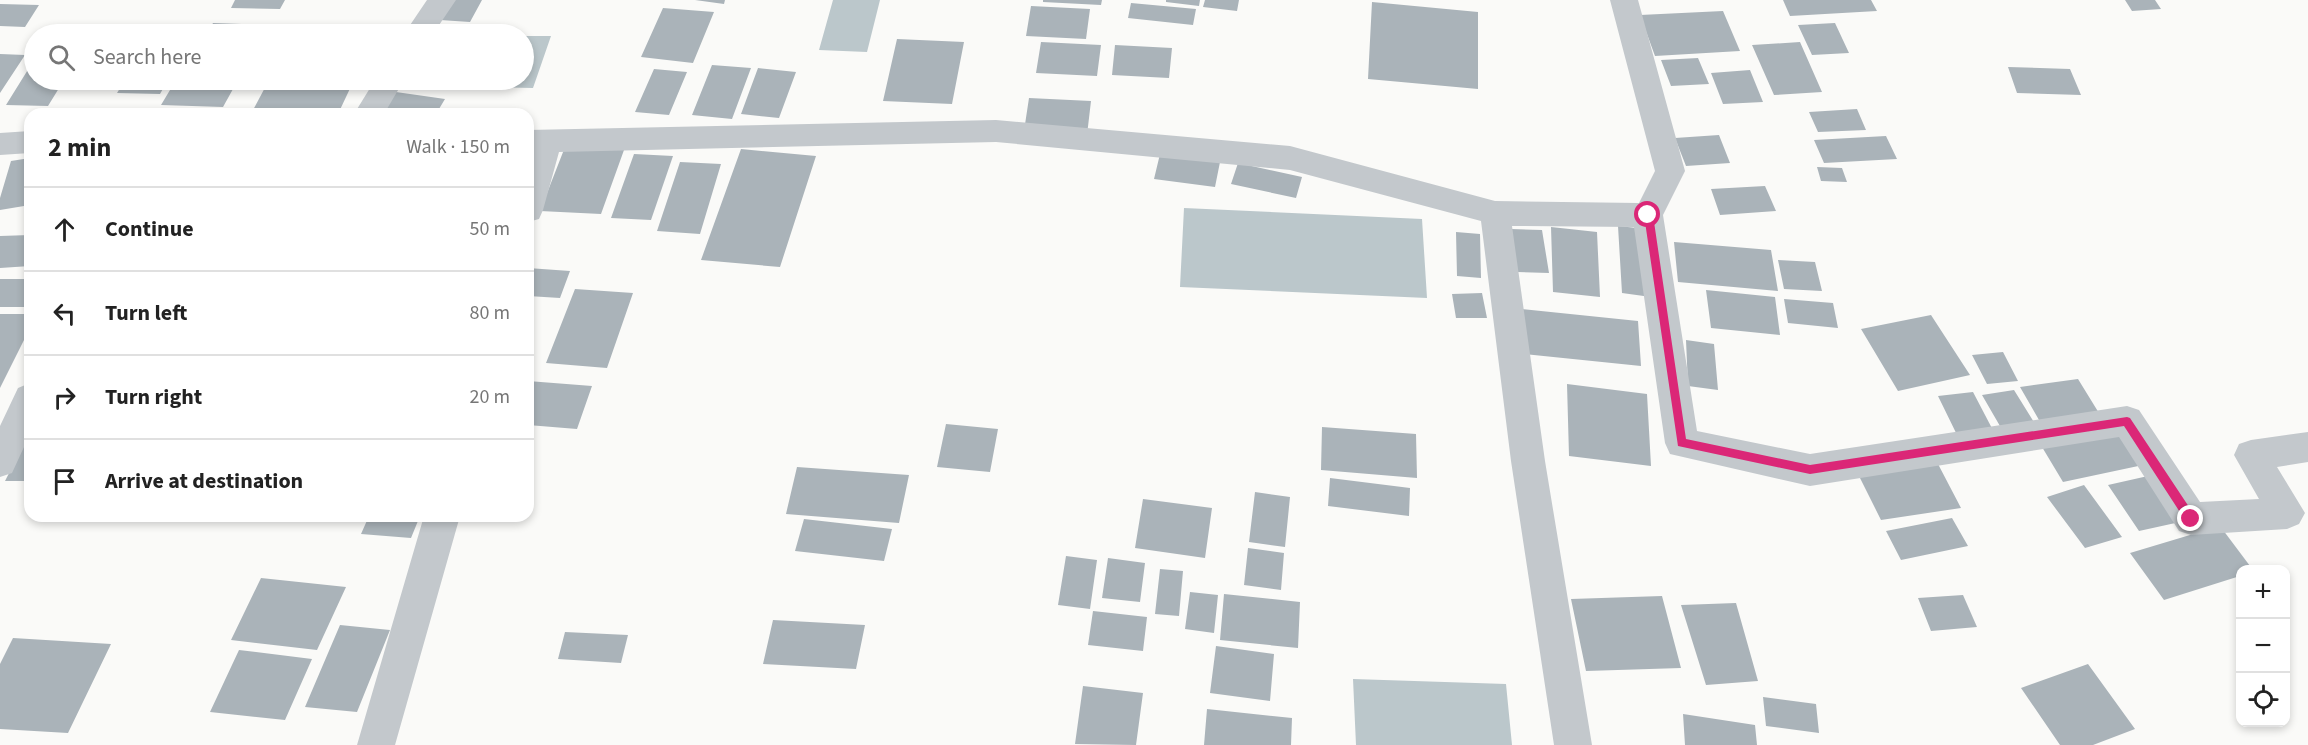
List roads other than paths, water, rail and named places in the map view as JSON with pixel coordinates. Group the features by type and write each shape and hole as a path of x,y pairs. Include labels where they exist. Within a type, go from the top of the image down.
{"street":[{"path":"425,24 442,0"},
{"path":"1624,0 1670,171 1648,215 1682,442 1810,470 2127,421 2191,519 2287,513 2251,455 2308,447"},
{"path":"373,108 384,90"},
{"path":"534,169 538,141 996,131 1290,158 1495,213 1648,215"},
{"path":"0,144 24,142"},
{"path":"1495,213 1528,461 1573,745"},
{"path":"0,462 24,411"},
{"path":"376,745 440,522"}]}
